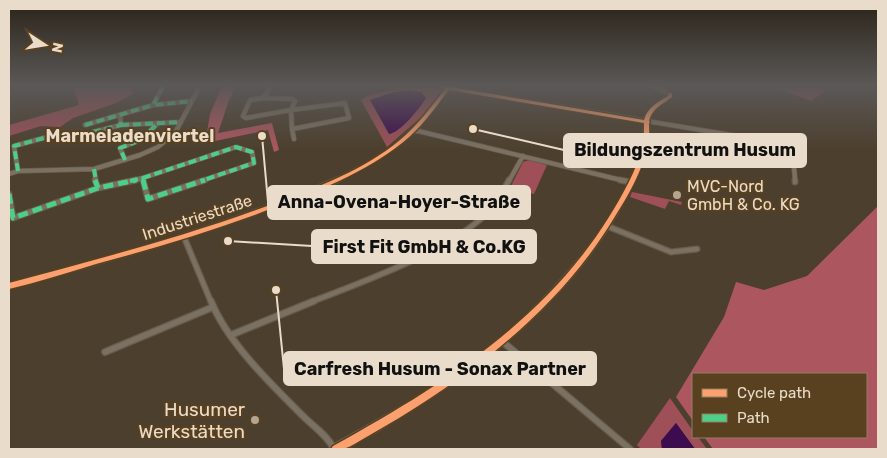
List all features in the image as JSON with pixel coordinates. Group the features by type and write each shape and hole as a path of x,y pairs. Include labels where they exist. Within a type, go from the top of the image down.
{"street":[{"path":"85,125 145,107"},
{"path":"9,174 18,171 94,169 140,155 176,133 189,107"},
{"path":"247,107 244,116 246,118 311,107"},
{"path":"291,107 290,110 294,139"},
{"path":"292,129 349,118 350,115 347,107"},
{"name":"Industriestraße","path":"9,286 184,237 264,210 326,184 379,156 414,130 432,107"},
{"path":"565,107 761,140 780,146 792,154 794,158 795,182"},
{"path":"184,237 213,307 231,335 260,373 328,439 335,449 439,389 503,342 527,321 563,284 607,226 630,182 645,146 649,114 655,107"},
{"path":"120,115 121,125"},
{"path":"92,132 121,125 181,122"},
{"path":"125,160 120,148 143,140 153,131 158,123"},
{"path":"414,130 630,182"},
{"path":"18,171 14,146 50,136"},
{"path":"9,194 13,218 98,188 143,178 221,151 236,147 252,152 254,163 148,199 143,178"},
{"path":"231,335 405,264 468,229 495,204 523,156"},
{"path":"94,169 98,188"},
{"path":"607,226 671,252 697,249"},
{"path":"105,352 213,307"},
{"path":"503,342 630,449"}],"shaded area":[{"path":"71,107 103,107 73,118 60,127 41,126 9,136 9,125"},
{"path":"213,107 227,107 218,133 272,123 279,150 274,152 268,130 210,142 206,139"},
{"path":"365,107 429,107 421,117 387,147"},
{"path":"374,107 420,107 404,125 394,133 389,134"},
{"path":"529,160 547,165 534,194 510,188 523,162"},
{"path":"632,192 682,202 681,205 669,201 665,209 630,197"},
{"path":"878,206 878,449 713,449 705,438 867,438 867,373 692,373 692,420 676,397 724,317 736,282 764,290 807,276"},
{"path":"670,398 692,430 692,438 699,438 707,449 695,449 676,423 661,441 662,449 641,449 637,445"},
{"path":"676,423 695,449 662,449 661,441"}],"marked path":[{"path":"85,125 145,107"},
{"path":"93,132 121,125 120,120"},
{"path":"121,125 181,122"},
{"path":"125,160 120,148 141,140 158,123"},
{"path":"18,171 14,146 51,136"},
{"path":"9,194 13,218 98,188 143,178 221,151 236,147 252,152 254,163 148,199 143,178"},
{"path":"94,169 98,188"}],"cycle path":[{"path":"9,286 150,247 254,213 321,187 355,171 401,142 424,120 434,107"},
{"path":"562,107 648,122"},
{"path":"336,449 408,408 476,362 537,310 566,280 600,236 623,199 641,160 645,147 649,113 655,107"}],"place":[{"name":"Bildungszentrum Husum","path":"473,129"},
{"name":"Anna-Ovena-Hoyer-Straße","path":"262,136"},
{"name":"MVC-Nord GmbH & Co. KG","path":"677,195"},
{"name":"First Fit GmbH & Co.KG","path":"228,241"},
{"name":"Carfresh Husum - Sonax Partner","path":"276,290"},
{"name":"Husumer Werkstätten","path":"255,420"}],"district":[{"name":"Marmeladenviertel","path":"130,136"}]}
